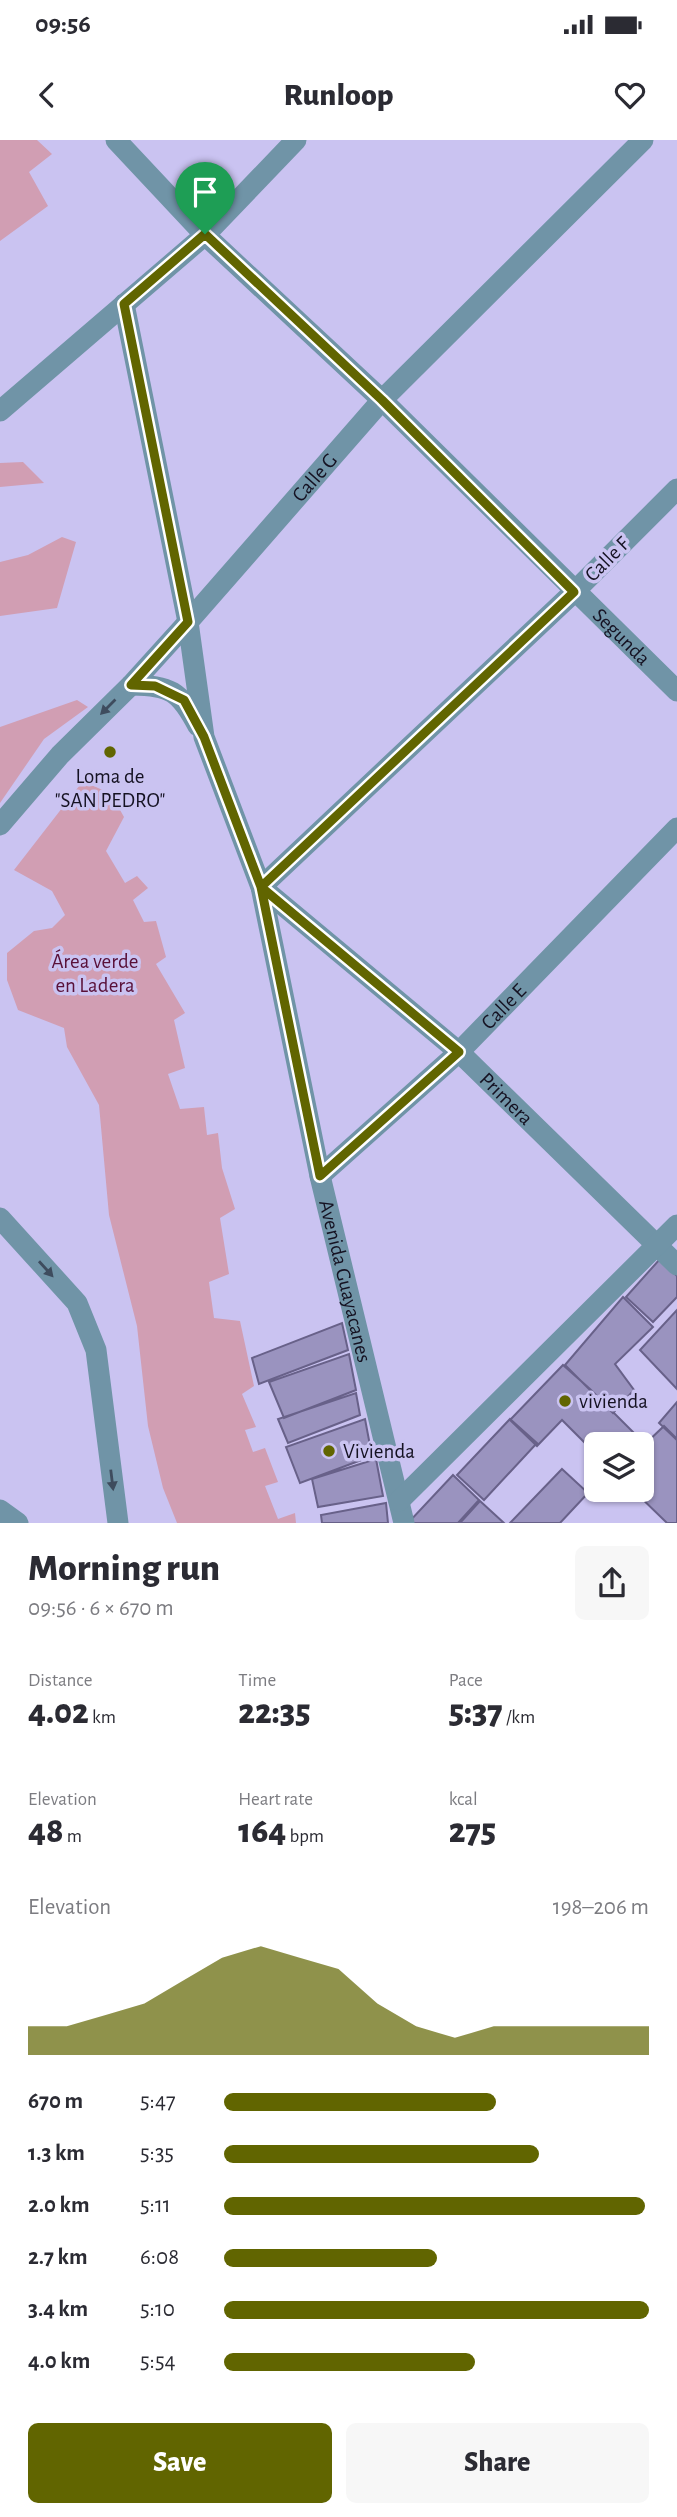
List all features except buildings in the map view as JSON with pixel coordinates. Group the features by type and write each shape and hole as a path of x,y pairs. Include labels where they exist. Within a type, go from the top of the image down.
{"street":[{"name":"Segunda","path":"116,140 205,234 382,400 677,691"},
{"path":"0,411 205,234 296,140"},
{"name":"Calle G","path":"0,825 60,755 131,685 188,622 382,400 643,140"},
{"name":"Avenida Guayacanes","path":"124,304 188,622 204,737 261,887 320,1176 404,1523"},
{"name":"Calle F","path":"261,887 574,592 677,489"},
{"path":"131,685 155,686 184,700 204,737"},
{"name":"Calle E","path":"320,1176 459,1052 677,828"},
{"name":"Primera","path":"261,887 459,1052 677,1265"},
{"path":"0,1218 77,1303 89,1328 96,1350 118,1523"},
{"path":"399,1501 677,1225"},
{"path":"0,1510 18,1523"}],"green space":[{"path":"0,140 37,140 52,154 29,172 48,206 0,241"},
{"path":"23,462 44,483 0,487 0,463"},
{"path":"62,537 76,542 57,608 0,616 0,562 28,555"},
{"path":"77,700 88,707 44,739 0,803 0,727"},
{"name":"Área verde en Ladera","path":"83,781 111,794 124,817 106,851 125,883 137,876 148,888 133,900 144,922 156,921 166,957 156,964 185,1013 174,1020 185,1068 168,1074 180,1109 204,1107 207,1135 218,1133 222,1168 235,1209 220,1218 229,1274 209,1282 214,1318 240,1321 254,1386 242,1394 256,1427 245,1430 253,1452 265,1448 278,1482 265,1486 278,1519 295,1513 296,1523 177,1523 163,1488 148,1426 137,1326 109,1215 99,1105 67,1047 64,1028 18,1010 7,980 7,953 34,931 52,928 65,915 52,891 14,870"}],"place":[{"name":"Loma de \"SAN PEDRO\"","path":"110,752"},
{"name":"vivienda","path":"565,1401"},
{"name":"Vivienda","path":"329,1451"}],"route":[{"path":"205,234 124,304 188,622 131,685 155,686 184,700 204,737 261,887 459,1052 320,1176 261,887 574,592 382,400 205,234"}]}
